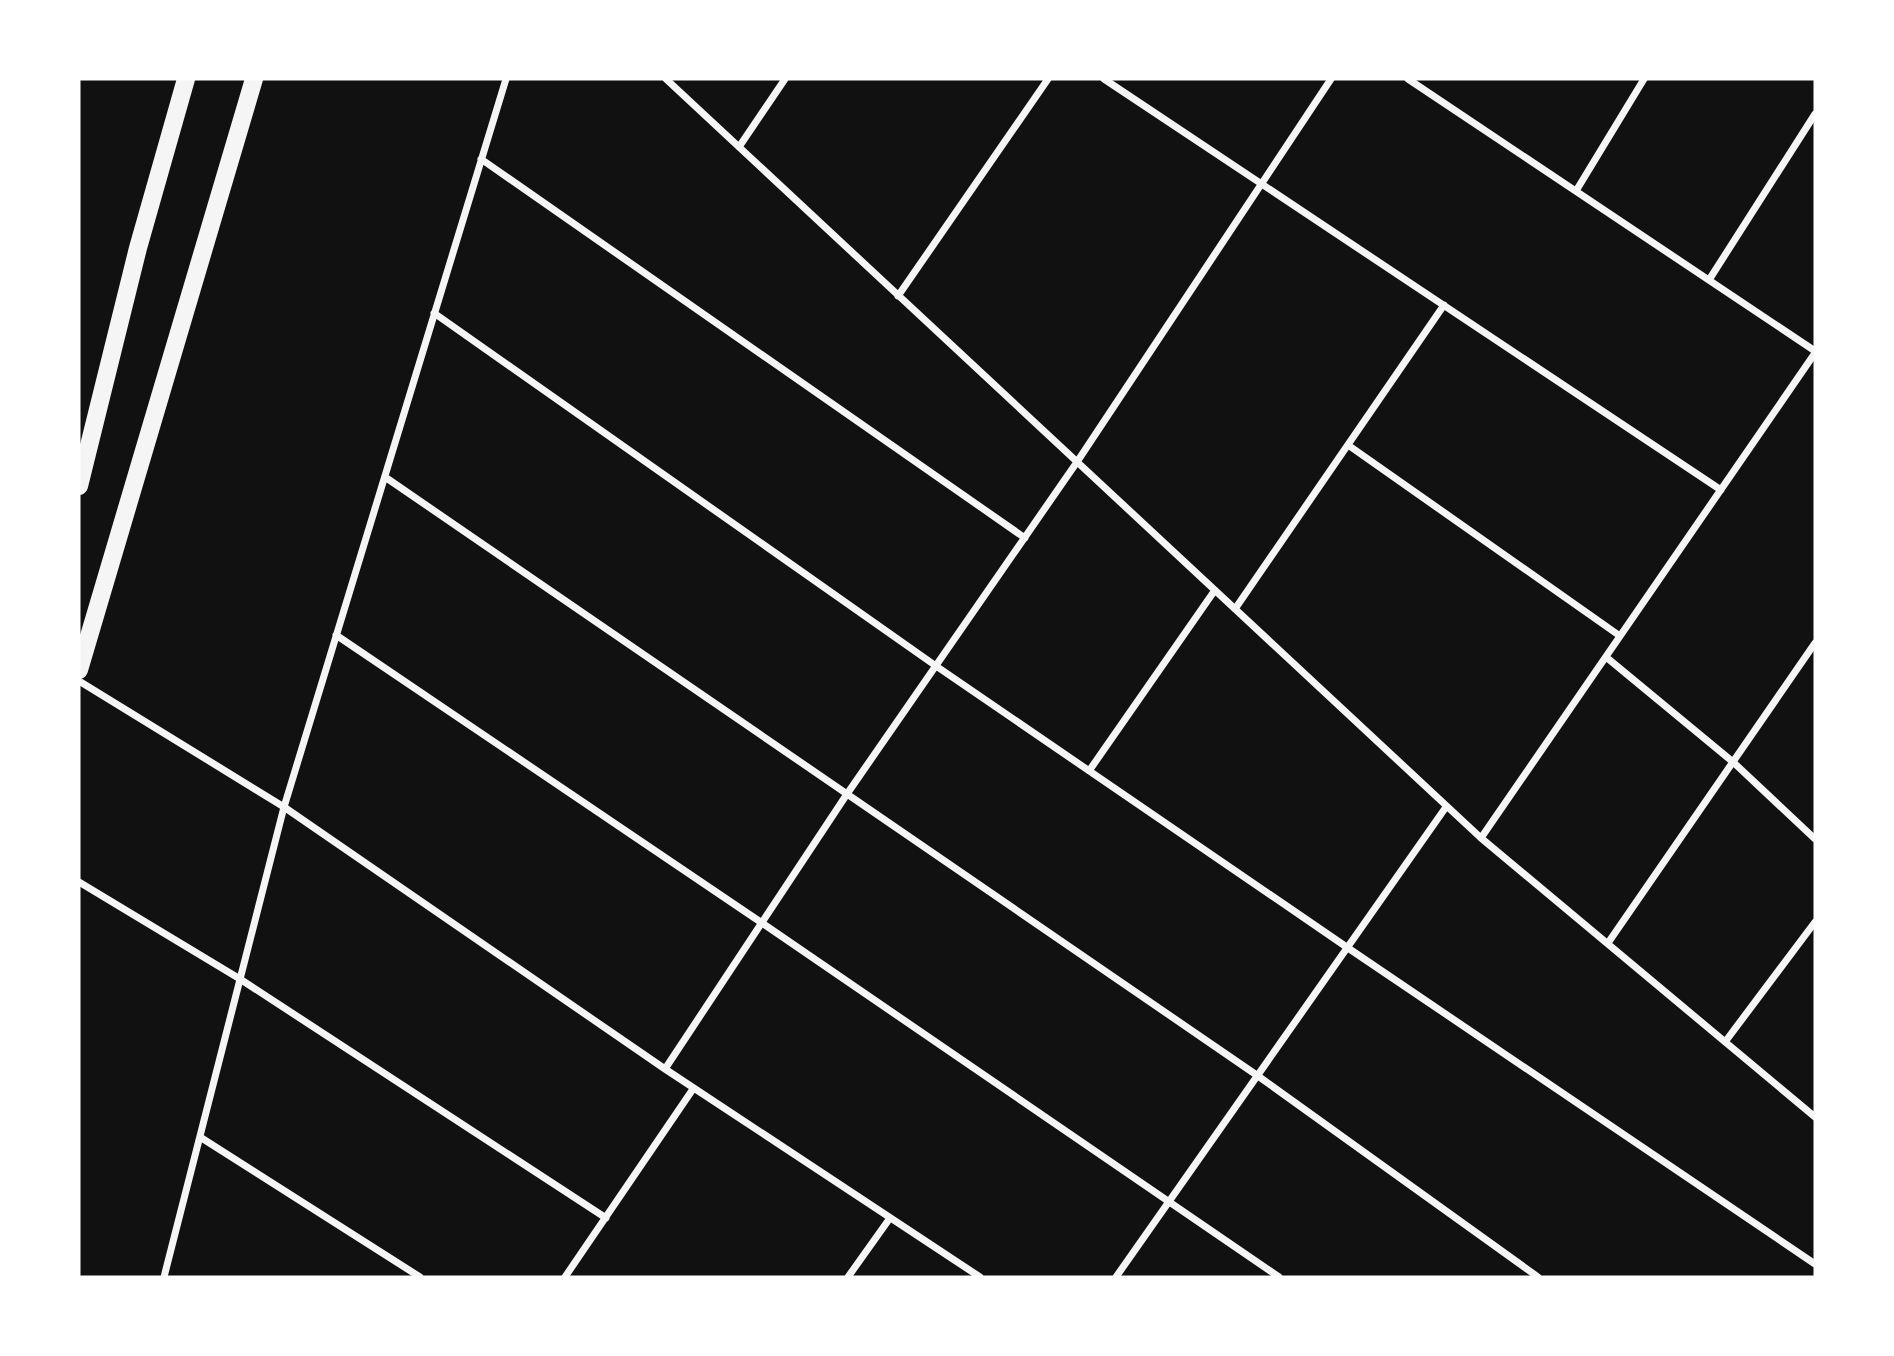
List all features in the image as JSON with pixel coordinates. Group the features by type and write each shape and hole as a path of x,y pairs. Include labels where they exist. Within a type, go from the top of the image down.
{"main road":[{"path":"79,484 138,248 186,79"},
{"path":"79,670 254,79"}],"street":[{"path":"164,1277 284,807 506,79"},
{"path":"666,79 1446,807 1815,1117"},
{"path":"739,147 785,79"},
{"path":"898,296 1048,79"},
{"path":"1104,79 1721,490"},
{"path":"665,1069 847,794 1077,462 1331,79"},
{"path":"1408,79 1815,352 1481,838"},
{"path":"1576,191 1644,79"},
{"path":"1709,280 1815,114"},
{"path":"481,159 1025,538"},
{"path":"1235,610 1444,305"},
{"path":"434,313 936,666 1815,1264"},
{"path":"1348,445 1620,636"},
{"path":"384,477 1258,1076 1538,1277"},
{"path":"1089,771 1215,590"},
{"path":"336,635 1279,1277"},
{"path":"1608,943 1815,643"},
{"path":"1606,657 1733,762 1815,839"},
{"path":"79,681 284,807 693,1088 980,1277"},
{"path":"1116,1277 1446,807"},
{"path":"79,883 240,979 606,1218"},
{"path":"1725,1042 1815,922"},
{"path":"565,1277 693,1088"},
{"path":"200,1137 420,1277"},
{"path":"848,1277 890,1218"}]}
